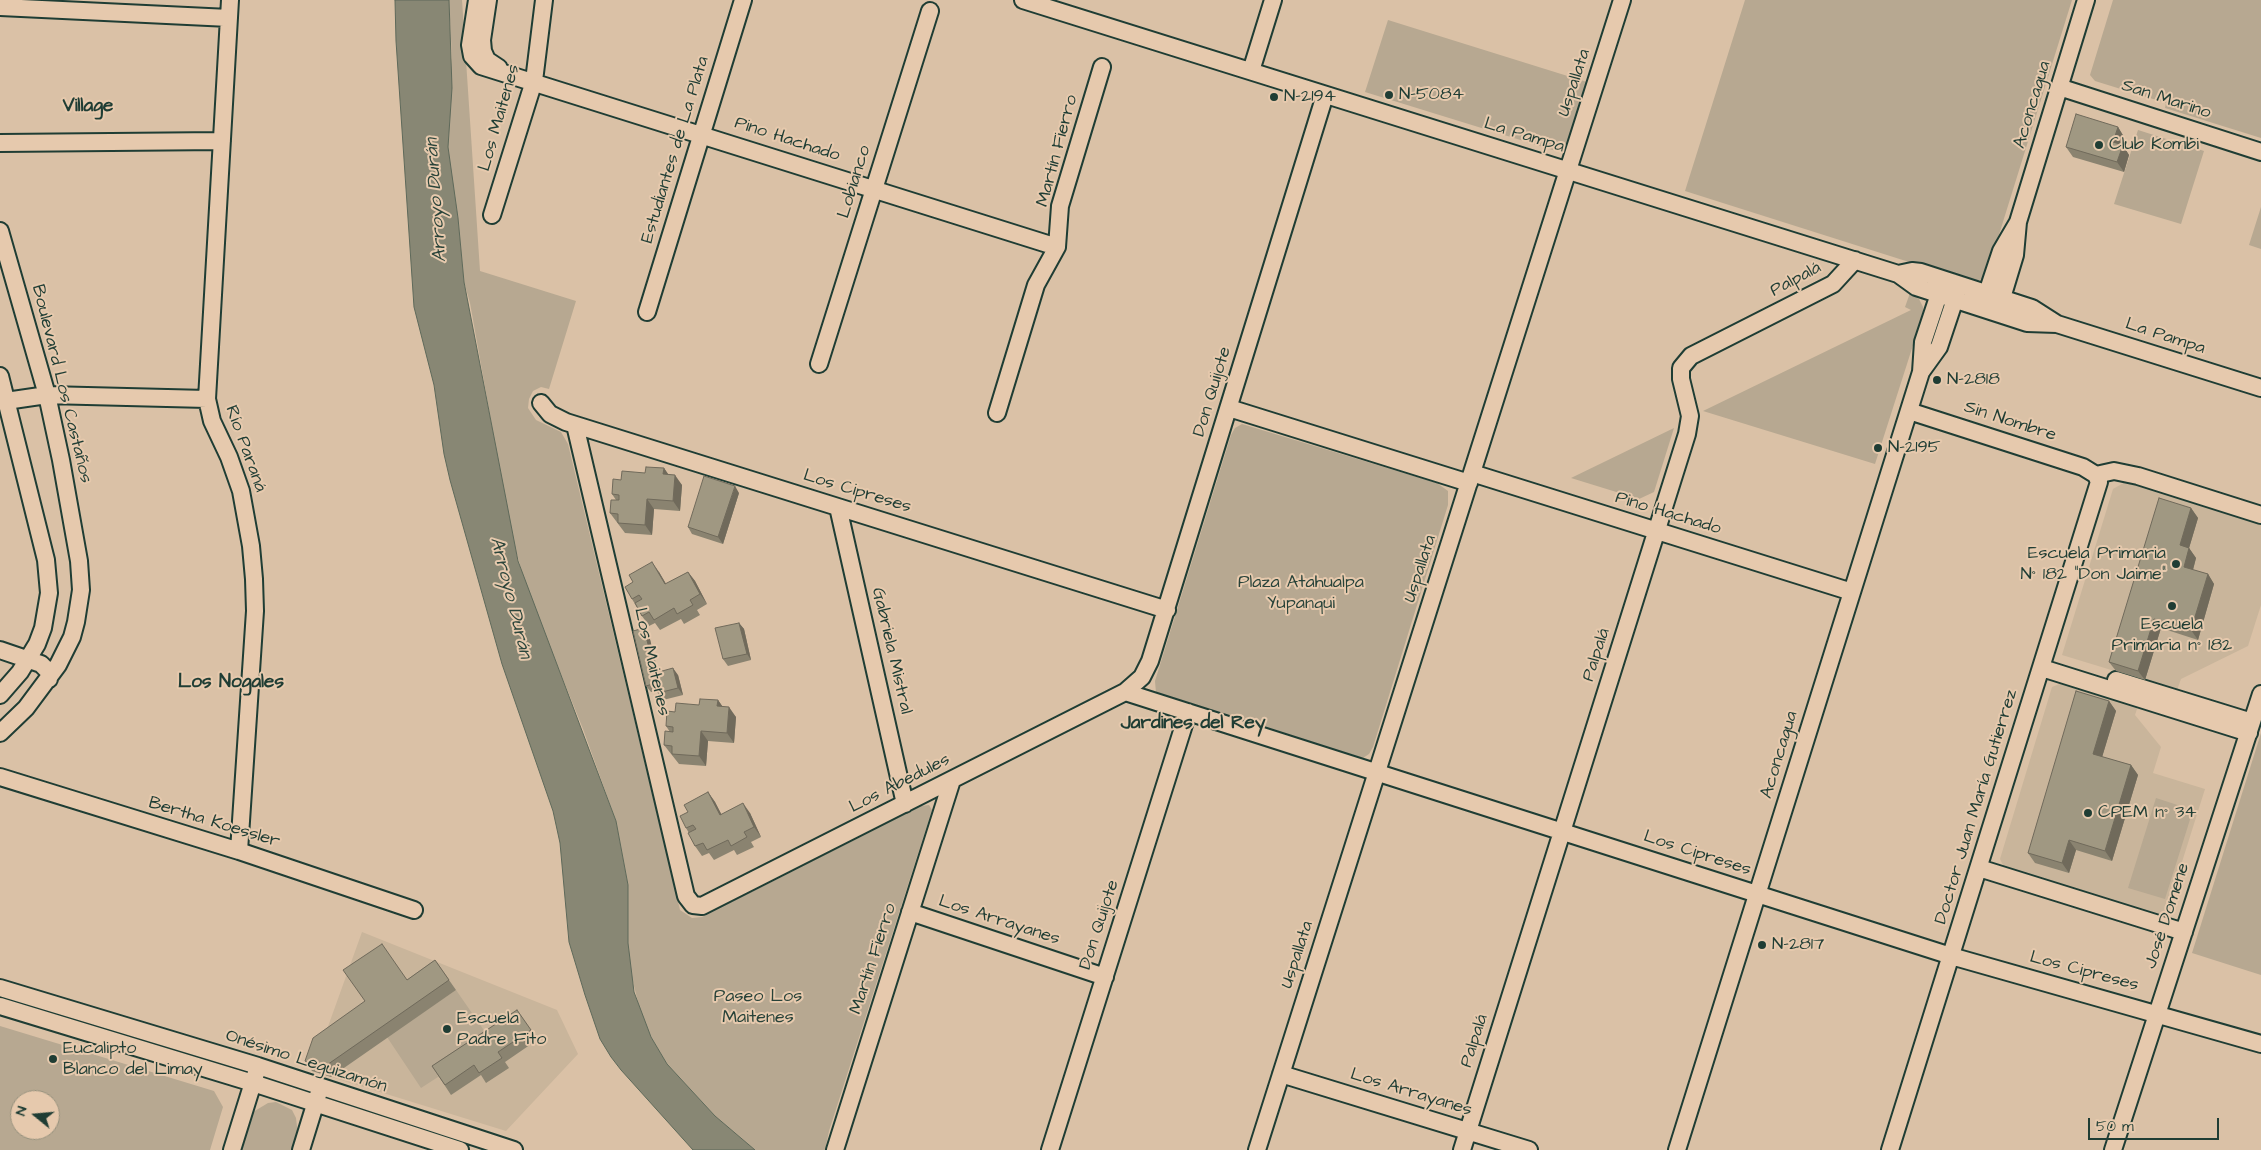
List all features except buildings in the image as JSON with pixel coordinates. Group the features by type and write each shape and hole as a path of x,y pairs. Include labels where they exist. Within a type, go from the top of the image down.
{"street":[{"name":"Río Paraná","path":"230,0 207,399 212,421 229,457 241,491 250,536 254,579 255,611 239,851"},
{"name":"Pino Hachado","path":"477,0 470,40 472,56 481,66 534,81 1058,247"},
{"path":"488,0 482,40 483,51 487,60 505,72"},
{"name":"Los Maitenes","path":"492,215 534,81 544,0"},
{"name":"Estudiantes de La Plata","path":"647,312 743,0"},
{"path":"1251,71 1273,0"},
{"name":"Uspallata","path":"1257,1150 1622,0"},
{"name":"Aconcagua","path":"1990,310 1994,296 2016,255 2018,222 2086,0"},
{"name":"La Pampa","path":"1033,1 1325,95 1855,260 1898,274 1911,284 2032,324 2057,324 2261,388"},
{"path":"0,7 229,18"},
{"name":"Lobianco","path":"819,364 930,11"},
{"name":"Martín Fierro","path":"996,414 1036,285 1058,247 1062,200 1102,67"},
{"name":"San Marino","path":"2059,87 2261,152"},
{"name":"Don Quijote","path":"1124,692 1137,683 1147,670 1325,95"},
{"path":"0,143 222,141"},
{"name":"Boulevard Los Castaños","path":"0,230 47,395 64,475 79,561 81,590 80,607 72,637 49,679 26,708 0,733"},
{"name":"Palpalá","path":"1462,1150 1689,428 1689,410 1680,375 1681,368 1691,356 1827,288 1838,280 1855,260"},
{"name":"La Pampa","path":"1898,274 1917,271 1952,282 2037,310 2057,324"},
{"name":"Aconcagua","path":"1677,1150 1921,372 1923,342 1939,294 1952,282"},
{"name":"Aconcagua","path":"1921,372 1936,353 1955,299 1952,282"},
{"path":"0,376 49,577 49,593 43,628 29,658 0,695"},
{"path":"6,401 47,395 207,399"},
{"name":"Los Cipreses","path":"540,403 555,417 575,425 1166,610"},
{"name":"Pino Hachado","path":"1229,408 1657,531 1852,592"},
{"name":"Sin Nombre","path":"1909,411 2083,467 2096,475"},
{"name":"Los Maitenes","path":"575,425 686,896 693,905"},
{"path":"2096,475 2114,471 2138,476 2261,515"},
{"name":"Doctor Juan María Gutierrez","path":"1890,1150 2098,489 2099,482 2096,475"},
{"name":"Gabriela Mistral","path":"838,507 905,804"},
{"path":"0,650 29,658 45,667 49,679"},
{"path":"2043,663 2250,728"},
{"name":"Los Cipreses","path":"1124,692 1951,956 2157,1012 2261,1044"},
{"name":"Los Abedules","path":"693,905 707,904 1124,692"},
{"name":"José Domene","path":"2113,1150 2261,694"},
{"name":"Don Quijote","path":"1050,1150 1188,712"},
{"name":"Bertha Koessler","path":"0,777 239,851 414,910"},
{"name":"Martín Fierro","path":"835,1150 952,780"},
{"path":"1979,868 2184,932"},
{"name":"Los Arrayanes","path":"910,912 1104,976"},
{"name":"Onésimo Leguizamón","path":"0,988 258,1066 514,1150"},
{"name":"Onésimo Leguizamón","path":"0,1006 253,1083 460,1150"},
{"path":"232,1150 258,1066"},
{"name":"Los Arrayanes","path":"1281,1074 1529,1150"},
{"path":"301,1150 320,1087"}],"shaded area":[{"name":"Escuela Primaria N° 182 \"Don Jaime\"","path":"2127,481 2261,523 2261,605 2248,646 2181,679 2177,690 2062,655 2113,489"},
{"path":"2062,683 2138,706 2135,715 2161,747 2153,773 2205,789 2164,919 2005,869 2000,859 2052,687"},
{"name":"Escuela Padre Fito","path":"362,932 557,1010 578,1054 506,1131 312,1071"}],"green space":[{"name":"Paseo Los Maitenes","path":"449,0 462,0 480,271 576,301 549,389 541,387 533,391 529,399 528,408 536,420 561,432 568,444 680,910 692,918 702,917 921,806 929,805 932,810 829,1131 825,1150 755,1150 715,1116 667,1064 651,1037 641,1014 630,970 628,885 616,821 583,729 527,590 511,533 470,303 464,282 458,218 450,170 448,147 452,58"},
{"path":"1745,0 2072,0 1984,278 1977,281 1969,281 1685,191"},
{"path":"2113,0 2261,0 2261,138 2165,108 2166,103 2095,81 2090,75"},
{"path":"1388,20 1590,83 1567,150 1556,151 1365,92"},
{"path":"2138,130 2204,151 2181,224 2114,204"},
{"path":"2261,207 2261,249 2249,245"},
{"path":"1910,293 1919,299 1923,307 1923,314 1875,464 1703,411 1911,310 1905,307"},
{"name":"Plaza Atahualpa Yupanqui","path":"1242,424 1437,483 1448,491 1448,505 1373,747 1369,754 1363,758 1156,693 1155,681 1231,435 1235,428"},
{"path":"1674,428 1654,492 1639,499 1571,478"},
{"path":"2261,733 2261,975 2192,953"},
{"path":"2156,798 2193,810 2165,899 2128,888"},
{"path":"456,990 492,1042 421,1088 387,1037"},
{"name":"Eucalipto Blanco del Limay","path":"0,1026 214,1091 223,1107 210,1150 0,1150"},
{"path":"276,1102 292,1110 296,1118 298,1135 293,1150 240,1150 253,1112 268,1103"}],"water":[{"name":"Arroyo Durán","path":"395,0 449,0 452,88 448,147 458,218 464,282 518,561 616,821 628,885 628,943 634,992 651,1037 667,1064 715,1116 755,1150 693,1150 611,1057 600,1039 585,995 569,942 560,843 553,811 502,664 450,480 444,454 434,385 414,307 396,41"}],"place":[{"name":"N-5084","path":"1389,95"},
{"name":"N-2194","path":"1274,97"},
{"name":"Club Kombi","path":"2099,145"},
{"name":"N-2818","path":"1937,380"},
{"name":"N-2195","path":"1878,448"},
{"name":"Escuela Primaria N° 182 \"Don Jaime\"","path":"2176,564"},
{"name":"Escuela Primaria n° 182","path":"2172,606"},
{"name":"CPEM n° 34","path":"2088,813"},
{"name":"N-2817","path":"1762,945"},
{"name":"Escuela Padre Fito","path":"447,1029"},
{"name":"Eucalipto Blanco del Limay","path":"53,1059"}],"district":[{"name":"Village","path":"88,107"},
{"name":"Los Nogales","path":"231,683"},
{"name":"Jardines del Rey","path":"1193,724"}]}
